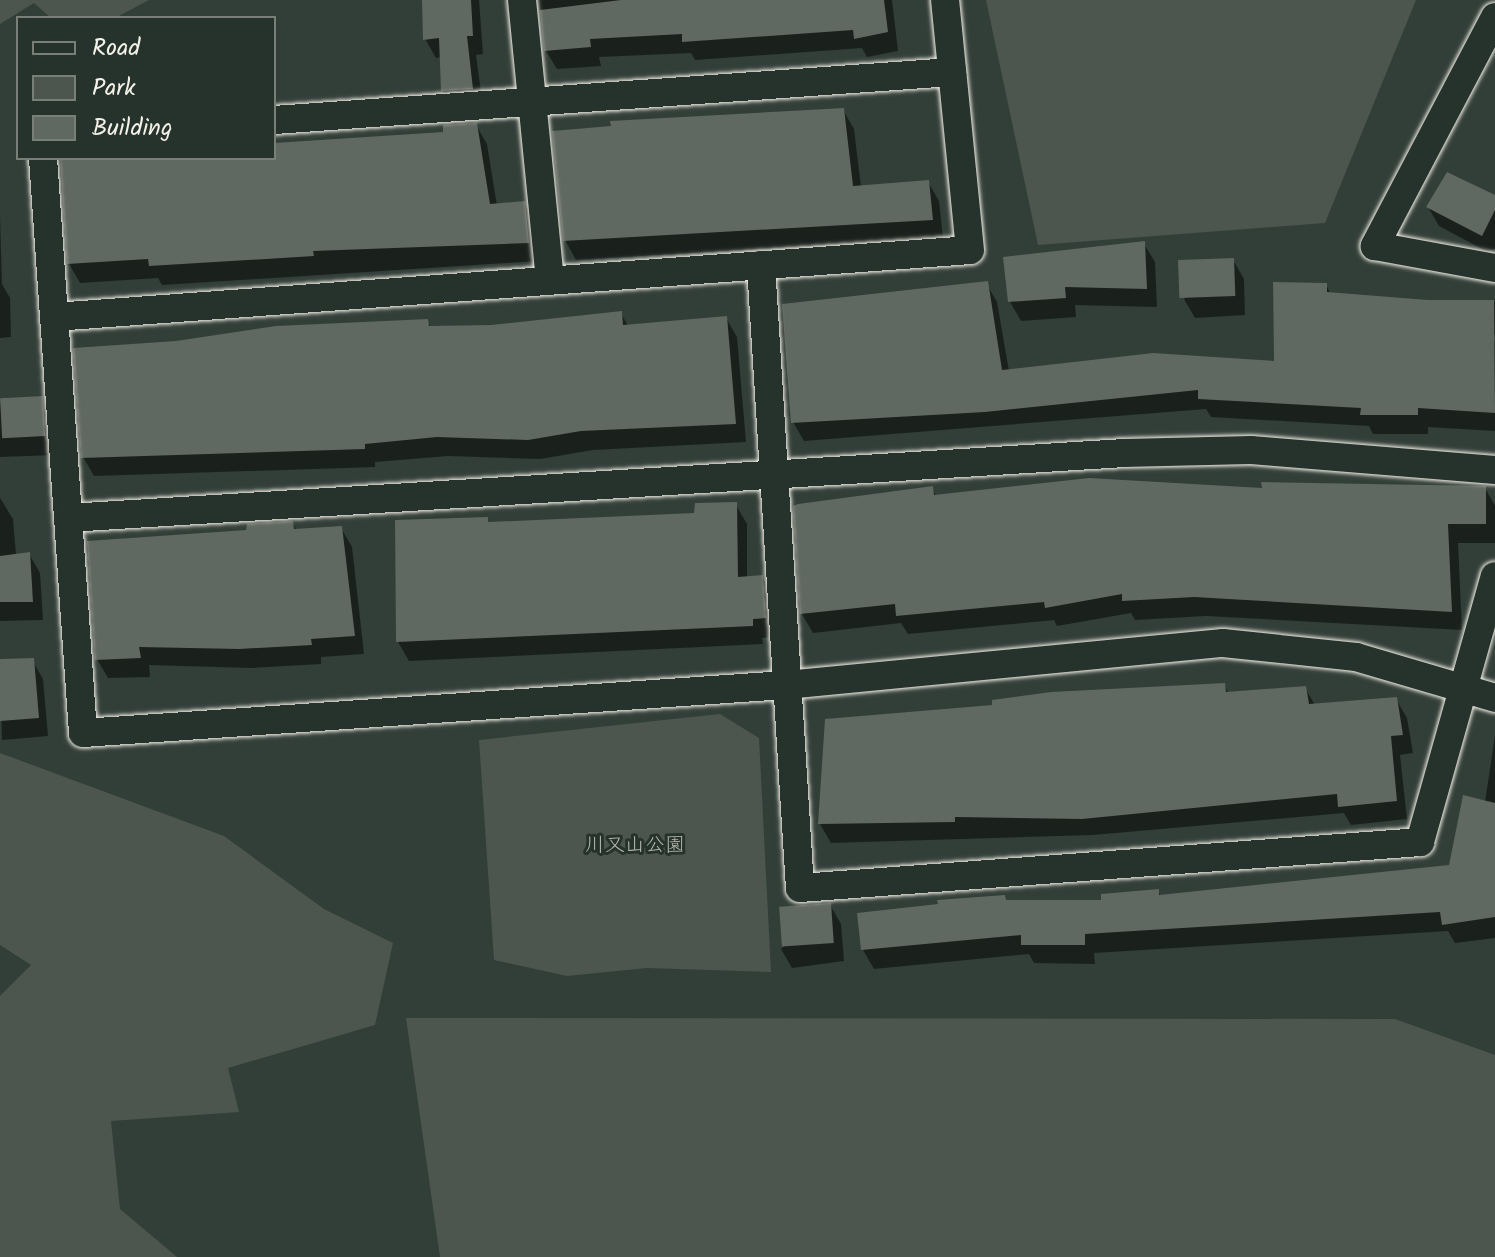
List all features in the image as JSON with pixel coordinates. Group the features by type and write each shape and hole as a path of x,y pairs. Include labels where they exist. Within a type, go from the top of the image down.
{"street":[{"path":"522,0 550,280"},
{"path":"54,317 970,250 945,0"},
{"path":"1495,17 1375,246 1495,268"},
{"path":"276,120 952,72"},
{"path":"43,160 83,733 786,685 1223,643 1356,657 1495,698"},
{"path":"761,265 800,888 1420,842 1495,576"},
{"path":"68,518 1251,450 1495,470"}],"green space":[{"path":"0,0 149,0 119,16 49,16 34,3 0,24"},
{"path":"986,0 1416,0 1325,223 1038,245"},
{"name":"川又山公園","path":"720,714 759,738 771,972 647,968 567,976 494,960 479,740"},
{"path":"0,753 224,836 324,909 393,943 375,1025 228,1068 239,1112 111,1121 120,1209 177,1257 0,1257 0,996 31,965 0,945"},
{"path":"406,1018 1395,1019 1495,1055 1495,1257 440,1257"}],"building":[{"path":"422,0 471,0 473,36 467,36 473,89 441,91 439,38 423,40"},
{"path":"621,0 884,0 888,32 854,39 853,30 682,42 682,34 590,39 591,47 544,51 540,10"},
{"path":"844,108 853,186 929,180 933,220 563,241 552,131 611,126 610,121"},
{"path":"477,123 490,204 525,201 529,243 313,251 314,256 149,266 148,259 67,264 60,160 276,160 276,143 443,132 443,125"},
{"path":"1447,172 1495,195 1495,210 1482,236 1426,207"},
{"path":"1145,241 1147,289 1065,287 1066,298 1008,302 1003,257"},
{"path":"1234,258 1235,296 1179,298 1178,260"},
{"path":"988,281 1002,370 1153,353 1274,361 1273,282 1327,283 1327,292 1428,300 1494,300 1495,413 1418,408 1418,415 1360,415 1361,408 1198,399 1198,390 985,412 791,423 782,304"},
{"path":"622,311 623,325 727,316 736,424 581,431 528,440 437,437 365,444 365,449 81,458 73,348 176,341 276,326 428,319 429,326 491,325"},
{"path":"43,396 45,436 2,438 0,398"},
{"path":"1089,478 1262,488 1261,482 1486,486 1486,524 1448,524 1452,612 1194,597 1122,601 1122,594 1045,608 1044,602 896,616 895,604 800,614 793,506 933,486 934,495"},
{"path":"737,502 738,577 763,575 766,618 753,619 753,626 396,642 395,520 488,517 488,522 694,513 695,503"},
{"path":"293,521 294,529 342,526 355,636 311,639 312,645 239,649 139,647 141,658 95,660 87,541 246,530 247,524"},
{"path":"30,552 33,602 0,602 0,556"},
{"path":"34,658 39,718 0,721 0,659"},
{"path":"1225,683 1226,692 1306,686 1309,704 1397,697 1403,735 1391,736 1397,801 1338,807 1337,794 1082,819 955,817 955,822 818,824 825,719 992,705 992,700 1051,692"},
{"path":"1463,795 1495,803 1495,917 1442,925 1440,912 1085,934 1085,945 1021,945 1021,935 861,950 857,913 938,904 937,900 1005,895 1006,900 1101,900 1101,894 1159,889 1159,895 1449,865"},
{"path":"831,903 834,943 782,947 779,907"}]}
